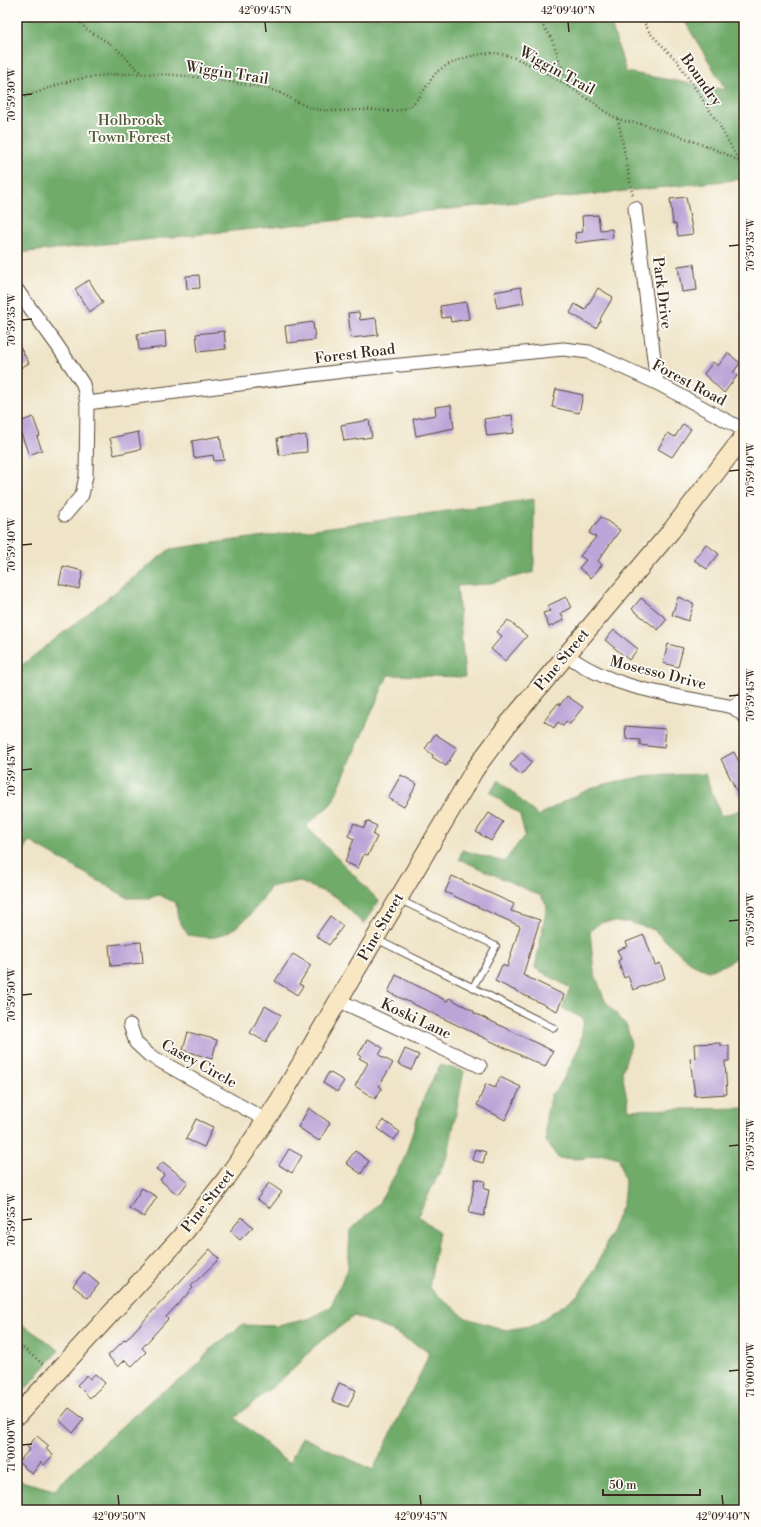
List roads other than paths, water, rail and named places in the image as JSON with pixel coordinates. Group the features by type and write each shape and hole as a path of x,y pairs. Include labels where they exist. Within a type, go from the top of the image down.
{"main road":[{"name":"Pine Street","path":"17,1416 180,1238 226,1180 266,1120 475,769 509,723 671,531 744,436"}],"street":[{"name":"Park Drive","path":"635,208 657,383"},
{"path":"17,290 83,384 88,403 86,476 82,495 65,515"},
{"name":"Forest Road","path":"88,403 360,368 563,348 589,352 657,383 744,430"},
{"name":"Mosesso Drive","path":"567,655 592,672 617,682 733,707 744,716"},
{"path":"733,707 744,698"},
{"name":"Koski Lane","path":"338,1000 480,1066"},
{"name":"Casey Circle","path":"130,1024 136,1043 149,1055 266,1120"}],"lane":[{"path":"397,899 496,946 473,987"},
{"path":"374,938 554,1028"}],"park label":[{"name":"Holbrook Town Forest","path":"130,128"}]}
